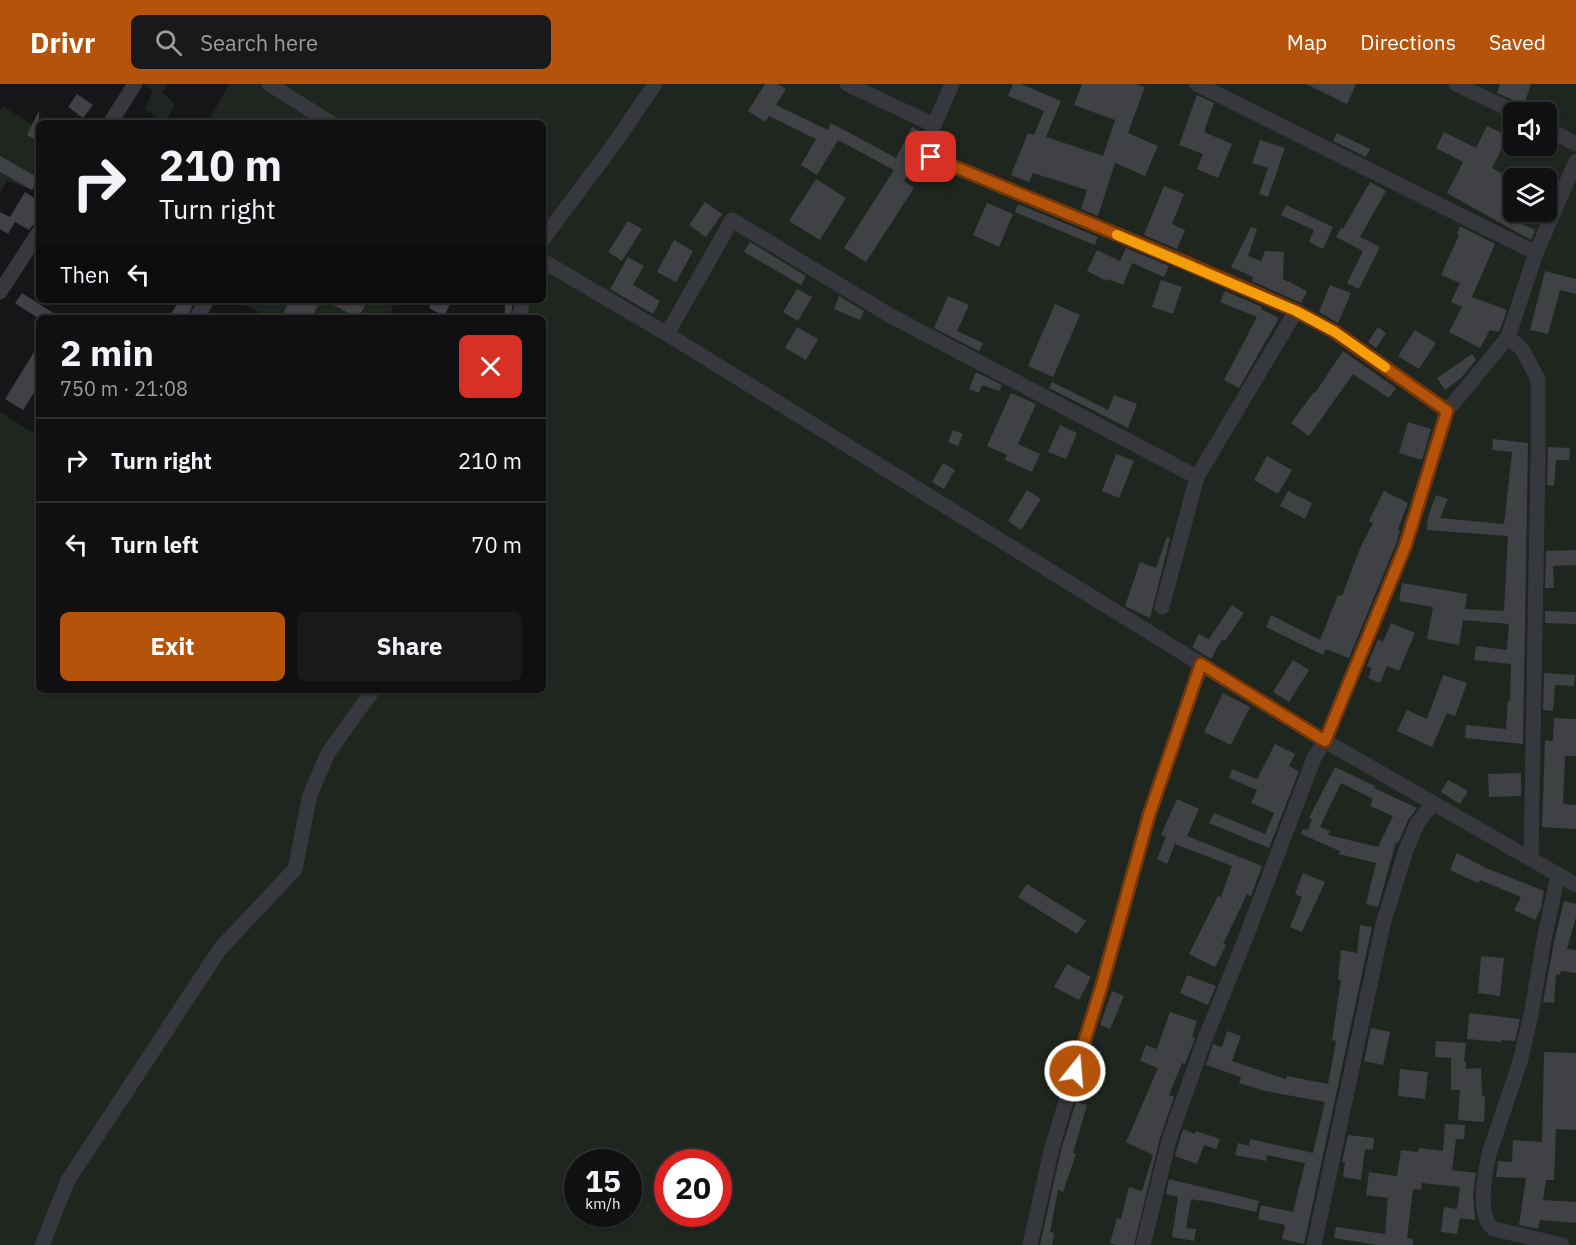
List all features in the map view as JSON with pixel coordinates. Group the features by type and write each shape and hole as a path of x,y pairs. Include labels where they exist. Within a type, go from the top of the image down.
{"street":[{"path":"112,120 135,84"},
{"path":"269,84 321,120"},
{"path":"546,235 656,84"},
{"path":"847,84 934,125"},
{"path":"952,84 934,125 927,148 931,157 1296,311 1335,332 1447,411"},
{"path":"1197,84 1536,253"},
{"path":"1456,84 1503,106"},
{"path":"1557,134 1576,144"},
{"path":"1143,1245 1169,1140 1203,1044 1314,758 1325,741 1405,547 1447,411 1508,337 1536,253 1576,161"},
{"path":"667,334 732,220 891,316 1197,477"},
{"path":"0,292 36,237"},
{"path":"546,263 667,334 1325,741 1576,885"},
{"path":"1162,607 1197,477 1296,311"},
{"path":"1508,337 1522,349 1538,379 1531,859"},
{"path":"1030,1245 1052,1147 1101,988 1149,815 1201,664"},
{"path":"42,1245 68,1180 220,949 295,869 310,795 328,753 371,693"},
{"path":"1314,1245 1383,924 1406,850 1417,824 1432,804"},
{"path":"1558,874 1520,1062 1486,1167 1484,1206 1486,1222 1494,1229 1562,1245"}],"shaded area":[{"path":"145,84 167,84 162,92 175,104 166,120 162,120 145,109 153,91"},
{"path":"229,84 259,84 313,115 310,120 209,120"},
{"path":"273,84 1576,84 1576,1245 0,1245 0,412 36,434 36,693 546,693 546,315 521,315 523,303 546,303 546,120 330,120"},
{"path":"3,106 36,127 36,191 7,181 0,193 0,110"},
{"path":"242,303 395,303 389,315 366,315 357,311 356,315 264,315"}],"building":[{"path":"765,84 778,84 786,89 776,105 828,130 831,123 896,158 912,127 922,133 918,145 919,153 904,181 914,188 866,262 844,248 894,170 838,140 817,175 801,165 816,139 769,116 765,122 748,111"},
{"path":"1013,84 1021,84 1061,101 1046,137 1103,156 1115,120 1074,105 1082,84 1136,84 1145,87 1128,133 1158,146 1145,176 1115,163 1098,216 1081,209 1087,190 1033,173 1029,182 1011,175 1028,133 1034,135 1044,111 1008,96"},
{"path":"1306,84 1356,84 1347,104"},
{"path":"1500,84 1531,84 1525,102 1517,102 1497,93"},
{"path":"77,94 93,105 83,118 68,107"},
{"path":"1197,95 1214,103 1204,132 1232,144 1218,178 1197,169 1203,154 1179,145"},
{"path":"39,111 39,120 36,120 36,140 27,135"},
{"path":"1487,126 1503,134 1503,146 1492,168 1503,174 1503,222 1518,222 1535,230 1531,240 1447,193 1463,162 1436,148 1444,132 1476,148"},
{"path":"1337,133 1370,149 1366,157 1333,141"},
{"path":"1260,140 1285,148 1268,197 1259,194 1268,168 1252,163"},
{"path":"0,156 36,176 36,183 32,190 0,172"},
{"path":"816,179 846,198 820,240 789,221"},
{"path":"1370,182 1386,191 1360,237 1380,247 1359,289 1347,283 1363,251 1336,237"},
{"path":"1164,186 1184,194 1172,224 1185,230 1177,249 1144,235"},
{"path":"25,192 36,199 36,223 29,230 15,222 8,234 0,229 0,212 10,217"},
{"path":"705,202 722,214 706,237 689,225"},
{"path":"987,203 1013,214 999,247 973,235"},
{"path":"1018,204 1098,237 1095,245 1015,212"},
{"path":"1286,205 1333,227 1323,249 1309,242 1314,230 1281,215"},
{"path":"628,221 642,229 622,261 608,252"},
{"path":"1460,226 1495,244 1472,297 1507,310 1499,332 1490,330 1480,348 1449,332 1462,307 1451,302 1460,283 1441,275 1459,235 1457,234"},
{"path":"1251,227 1257,229 1248,256 1261,261 1265,251 1284,252 1283,279 1307,291 1301,303 1252,281 1253,277 1231,267"},
{"path":"674,240 693,251 676,282 657,272"},
{"path":"750,242 806,276 801,285 744,252"},
{"path":"1126,248 1169,266 1164,277 1132,263 1123,285 1108,279 1107,281 1087,271 1097,250 1120,261"},
{"path":"628,257 644,266 633,285 660,301 653,314 610,289"},
{"path":"1545,271 1576,279 1576,294 1560,290 1548,334 1530,330"},
{"path":"1161,280 1182,287 1173,314 1152,307"},
{"path":"1330,285 1351,293 1338,323 1319,312"},
{"path":"797,289 812,297 798,321 783,312"},
{"path":"1225,291 1262,307 1261,309 1279,318 1239,388 1224,380 1257,317 1220,302"},
{"path":"22,293 56,315 36,317 15,303"},
{"path":"839,296 864,311 860,320 834,309"},
{"path":"948,296 969,305 957,331 983,343 979,351 934,328"},
{"path":"178,303 194,303 188,315 170,315"},
{"path":"288,303 319,303 313,315 282,315"},
{"path":"330,303 366,303 360,315 352,315"},
{"path":"432,303 450,303 444,315 429,308"},
{"path":"505,303 513,303 511,315 505,315"},
{"path":"1055,304 1080,315 1053,377 1028,366"},
{"path":"797,327 818,339 806,360 785,348"},
{"path":"1378,327 1386,333 1376,348 1368,342"},
{"path":"1415,330 1436,343 1419,369 1398,356"},
{"path":"36,349 36,390 23,410 5,399"},
{"path":"1343,351 1396,388 1389,398 1353,374 1309,436 1291,423 1315,393"},
{"path":"1472,354 1476,360 1460,379 1445,390 1437,378"},
{"path":"976,372 1002,385 999,391 982,385 979,393 969,389"},
{"path":"1052,382 1108,410 1114,395 1137,404 1128,428 1049,388"},
{"path":"1011,393 1036,404 1018,444 1040,454 1032,472 1005,460 1007,455 987,446"},
{"path":"1408,422 1431,429 1422,460 1399,453"},
{"path":"1060,425 1077,433 1066,459 1048,452"},
{"path":"953,430 963,434 958,446 948,442"},
{"path":"1493,439 1528,443 1523,744 1465,738 1466,725 1506,729 1508,701 1510,701 1511,664 1474,660 1476,646 1507,650 1509,624 1463,620 1459,645 1427,639 1433,607 1399,601 1402,583 1467,594 1465,609 1504,611 1508,536 1427,530 1428,517 1436,495 1448,499 1440,518 1504,524 1512,452 1492,450"},
{"path":"1548,447 1570,448 1569,460 1556,460 1554,486 1547,485"},
{"path":"1116,454 1134,461 1119,498 1102,491"},
{"path":"1267,456 1292,470 1278,494 1254,480"},
{"path":"943,463 955,470 944,489 932,482"},
{"path":"1027,490 1041,499 1021,530 1008,521"},
{"path":"1288,491 1312,503 1305,519 1280,506"},
{"path":"1384,491 1408,503 1398,529 1400,530 1396,544 1349,658 1326,649 1323,655 1266,627 1271,615 1320,640 1338,595 1342,596 1361,546 1373,523 1369,521"},
{"path":"1167,537 1170,538 1150,618 1125,606 1140,562 1156,568"},
{"path":"1576,550 1576,565 1553,566 1554,588 1545,588 1546,551"},
{"path":"1232,605 1244,613 1225,641 1222,639 1211,659 1192,647 1199,634 1209,639"},
{"path":"1545,611 1576,612 1576,624 1545,623"},
{"path":"1391,623 1415,633 1399,671 1387,666 1380,683 1368,678 1372,668 1367,666 1378,639 1383,642"},
{"path":"1293,660 1309,670 1289,702 1273,692"},
{"path":"1544,673 1575,675 1574,686 1555,685 1553,711 1543,710"},
{"path":"1443,675 1467,683 1455,716 1447,713 1432,747 1397,731 1407,710 1427,719"},
{"path":"1223,693 1250,707 1231,745 1204,732"},
{"path":"1554,718 1576,719 1576,756 1565,756 1563,804 1576,805 1576,829 1542,827 1545,740 1553,741"},
{"path":"1275,744 1295,754 1289,766 1299,771 1269,848 1209,823 1214,813 1265,834 1274,813 1251,803 1257,790 1229,778 1232,769 1257,779"},
{"path":"1335,767 1417,808 1408,820 1398,843 1396,842 1378,907 1366,904 1376,863 1339,854 1340,851 1301,834 1303,829 1308,830 1312,819 1309,818","holes":["1341,783 1373,799 1370,806 1393,816 1378,847 1328,835 1330,831 1320,827"]},
{"path":"1521,773 1521,796 1489,797 1488,774"},
{"path":"1448,780 1468,791 1460,804 1441,792"},
{"path":"1177,799 1199,809 1187,836 1262,866 1251,896 1247,894 1223,944 1226,945 1215,967 1189,954 1218,896 1221,897 1232,866 1175,844 1167,864 1157,859 1166,837 1161,835"},
{"path":"1457,853 1486,868 1544,891 1541,908 1535,920 1514,910 1521,897 1480,880 1478,883 1450,870"},
{"path":"1303,873 1325,882 1302,932 1290,927 1302,897 1295,894"},
{"path":"1027,884 1086,921 1077,934 1018,897"},
{"path":"1564,901 1576,904 1576,917 1567,949 1576,950 1576,973 1561,971 1560,975 1556,974 1554,1003 1543,1002 1554,942"},
{"path":"1360,925 1372,927 1304,1244 1282,1239 1285,1225 1258,1219 1261,1205 1293,1212 1305,1163 1267,1155 1266,1161 1235,1155 1238,1143 1249,1146 1250,1139 1313,1153 1325,1102 1265,1091 1239,1083 1241,1077 1206,1065 1213,1044 1222,1047 1227,1031 1241,1036 1232,1061 1286,1079 1287,1076 1328,1084 1336,1041 1332,1040 1341,980 1338,979 1341,950 1357,953"},
{"path":"1481,956 1504,958 1500,996 1478,993"},
{"path":"1067,964 1091,977 1079,1000 1054,987"},
{"path":"1187,975 1216,986 1208,1005 1180,993"},
{"path":"1112,991 1124,996 1110,1029 1100,1025"},
{"path":"1170,1012 1197,1021 1192,1037 1195,1038 1169,1095 1174,1097 1160,1138 1134,1245 1116,1245 1110,1243 1117,1218 1121,1219 1129,1187 1142,1191 1153,1155 1126,1142 1158,1068 1140,1061 1146,1045 1157,1049"},
{"path":"1469,1013 1520,1019 1515,1041 1467,1039"},
{"path":"1371,1028 1390,1032 1383,1065 1364,1061"},
{"path":"1436,1041 1466,1043 1464,1062 1466,1062 1466,1069 1481,1068 1482,1096 1485,1097 1484,1122 1458,1120 1460,1090 1451,1090 1451,1058 1435,1057"},
{"path":"1544,1052 1576,1053 1576,1130 1556,1129 1554,1180 1546,1180 1543,1200 1576,1202 1576,1223 1540,1220 1538,1229 1519,1225 1526,1178 1496,1177 1498,1161 1512,1162 1513,1140 1542,1142"},
{"path":"1400,1069 1428,1072 1425,1099 1398,1096"},
{"path":"1076,1102 1087,1105 1073,1153 1076,1154 1063,1192 1058,1190 1050,1232 1054,1233 1052,1245 1040,1245 1061,1150"},
{"path":"1445,1124 1465,1125 1464,1139 1456,1139 1452,1170 1476,1173 1473,1194 1475,1220 1460,1218 1457,1234 1441,1232 1444,1207 1457,1209 1460,1187 1422,1183 1421,1190 1413,1189 1407,1238 1413,1239 1413,1245 1378,1245 1334,1238 1336,1227 1385,1234 1388,1198 1366,1195 1369,1172 1397,1176 1401,1150 1418,1152 1419,1148 1443,1151"},
{"path":"1183,1129 1220,1139 1216,1149 1204,1145 1197,1164 1175,1156"},
{"path":"1348,1135 1374,1138 1373,1150 1365,1149 1361,1180 1343,1177 1345,1162 1342,1162"},
{"path":"1169,1179 1259,1201 1256,1212 1191,1199 1186,1228 1196,1229 1194,1241 1172,1237 1178,1197 1166,1194"}],"slow traffic":[{"path":"1117,235 1296,311 1335,332 1385,367"}],"route":[{"path":"931,157 1296,311 1335,332 1447,411 1405,547 1325,741 1201,664 1149,815 1101,988 1075,1071"}]}
